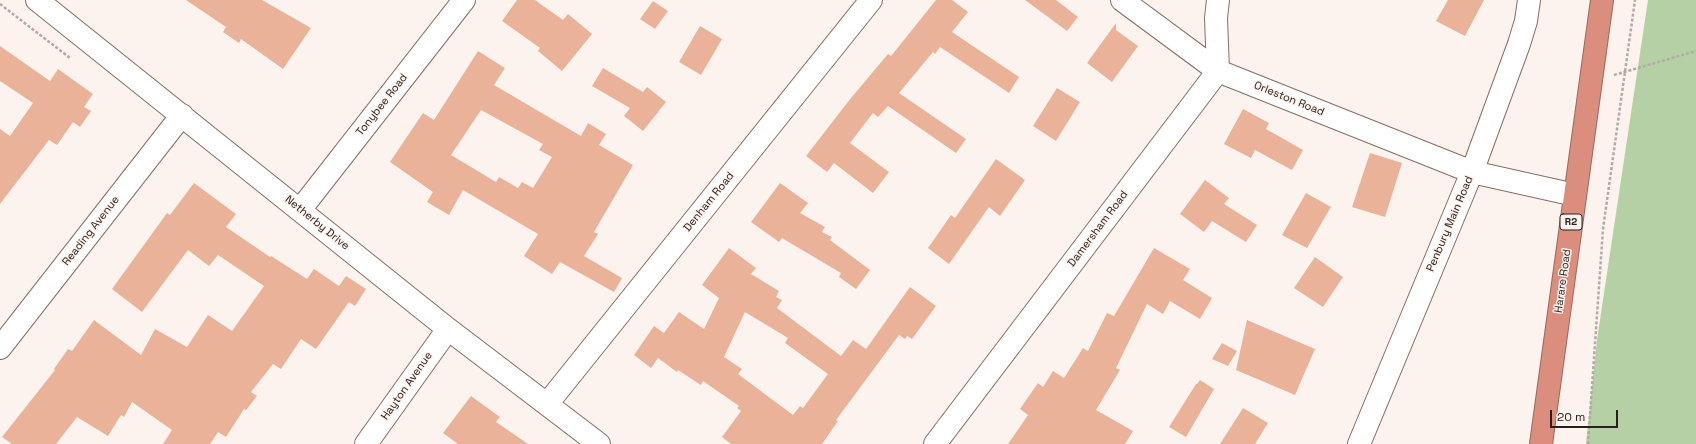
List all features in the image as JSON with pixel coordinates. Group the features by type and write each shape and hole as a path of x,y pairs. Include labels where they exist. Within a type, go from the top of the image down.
{"highway":[{"name":"Harare Road","path":"1541,444 1602,0"}],"street":[{"name":"Tonybee Road","path":"300,210 464,0"},
{"name":"Denham Road","path":"547,404 871,0"},
{"name":"Orleston Road","path":"1122,0 1218,71 1472,172 1575,195"},
{"path":"1218,0 1216,18 1218,71"},
{"name":"Penbury Main Road","path":"1358,444 1472,172 1519,44 1526,21 1530,0"},
{"name":"Netherby Drive","path":"47,3 182,115 448,329 599,444"},
{"name":"Damersham Road","path":"935,444 1218,71"},
{"name":"Reading Avenue","path":"0,348 182,115"},
{"name":"Hayton Avenue","path":"366,444 448,329"}],"path":[{"path":"1588,444 1603,229 1635,0"},
{"path":"1590,83 1696,51"}],"green space":[{"path":"1648,0 1696,0 1696,444 1586,444 1597,340"}],"building":[{"path":"186,0 262,0 311,28 283,69 241,39 239,43 223,32 226,27"},
{"path":"517,0 535,0 563,20 568,14 592,34 562,71 538,51 540,48 502,21"},
{"path":"936,0 952,0 968,12 952,32 1019,77 1009,93 940,47 935,54 933,52 899,93 966,139 956,153 888,106 878,117 873,113 850,143 889,172 873,193 834,163 827,172 806,156 851,98 888,54 891,56"},
{"path":"1025,0 1056,0 1078,17 1067,31"},
{"path":"1448,0 1484,0 1465,36 1436,21"},
{"path":"653,1 668,11 655,29 640,19"},
{"path":"1116,23 1116,30 1138,46 1112,82 1087,63"},
{"path":"700,26 722,39 701,75 679,62"},
{"path":"0,46 50,81 58,69 93,94 84,107 91,111 80,127 73,122 57,145 49,140 0,204 0,129 10,136 33,103 0,81"},
{"path":"478,51 505,68 494,85 581,136 588,123 606,134 599,145 633,165 594,232 598,234 584,256 622,278 614,292 560,262 552,274 524,256 538,234 463,190 449,215 427,202 433,192 390,162 423,113 434,120","holes":["481,110 543,144 539,150 552,157 533,188 522,182 518,188 499,177 496,182 451,155"]},
{"path":"603,68 643,92 647,87 666,102 643,131 624,116 630,108 592,86"},
{"path":"1057,88 1080,102 1056,141 1033,126"},
{"path":"1243,109 1269,123 1266,129 1303,150 1292,170 1255,150 1251,158 1224,144"},
{"path":"1370,153 1402,163 1385,217 1352,207"},
{"path":"996,159 1025,180 1000,216 989,207 949,264 928,248 951,215 955,218"},
{"path":"1205,180 1229,198 1224,204 1257,225 1246,242 1212,221 1204,232 1180,214"},
{"path":"194,183 236,214 226,227 270,257 271,256 307,279 314,269 339,286 346,276 366,289 355,306 349,302 316,349 301,339 281,369 273,364 251,392 257,396 246,410 244,409 226,437 218,432 210,444 163,444 172,430 132,402 124,417 121,415 108,436 77,417 56,444 12,444 2,437 55,370 54,369 68,349 72,351 94,320 141,355 155,329 187,347 208,315 232,331 264,286 218,255 209,266 188,250 142,312 112,289 167,213 170,215"},
{"path":"780,183 808,203 800,213 825,227 822,232 832,237 830,240 870,270 856,289 839,277 841,273 782,238 779,242 751,222"},
{"path":"1306,193 1331,207 1307,248 1282,235"},
{"path":"729,248 756,268 751,274 779,291 776,297 782,300 777,308 841,356 853,340 866,349 910,287 936,306 912,339 907,336 905,339 899,335 836,420 838,421 822,444 731,444 722,437 741,411 737,408 739,406 703,381 701,385 678,370 677,372 658,358 651,368 634,355 654,326 664,333 679,312 704,329 719,298 702,285","holes":["745,312 788,338 785,343 828,374 803,408 800,406 793,415 738,374 742,369 724,357"]},
{"path":"1154,248 1190,269 1183,280 1212,298 1200,319 1170,301 1163,314 1147,304 1116,368 1120,370 1096,410 1133,431 1125,444 1008,444 1028,415 1020,409 1038,383 1043,387 1053,371 1064,378 1083,348 1088,351 1107,313 1114,316"},
{"path":"1315,257 1343,277 1323,307 1294,288"},
{"path":"1247,320 1315,349 1295,395 1236,370"},
{"path":"1222,343 1237,351 1228,366 1212,359"},
{"path":"1200,380 1214,389 1186,437 1169,427"},
{"path":"471,396 500,417 496,422 528,444 458,444 443,433"},
{"path":"1243,408 1268,423 1255,444 1220,444"}]}
